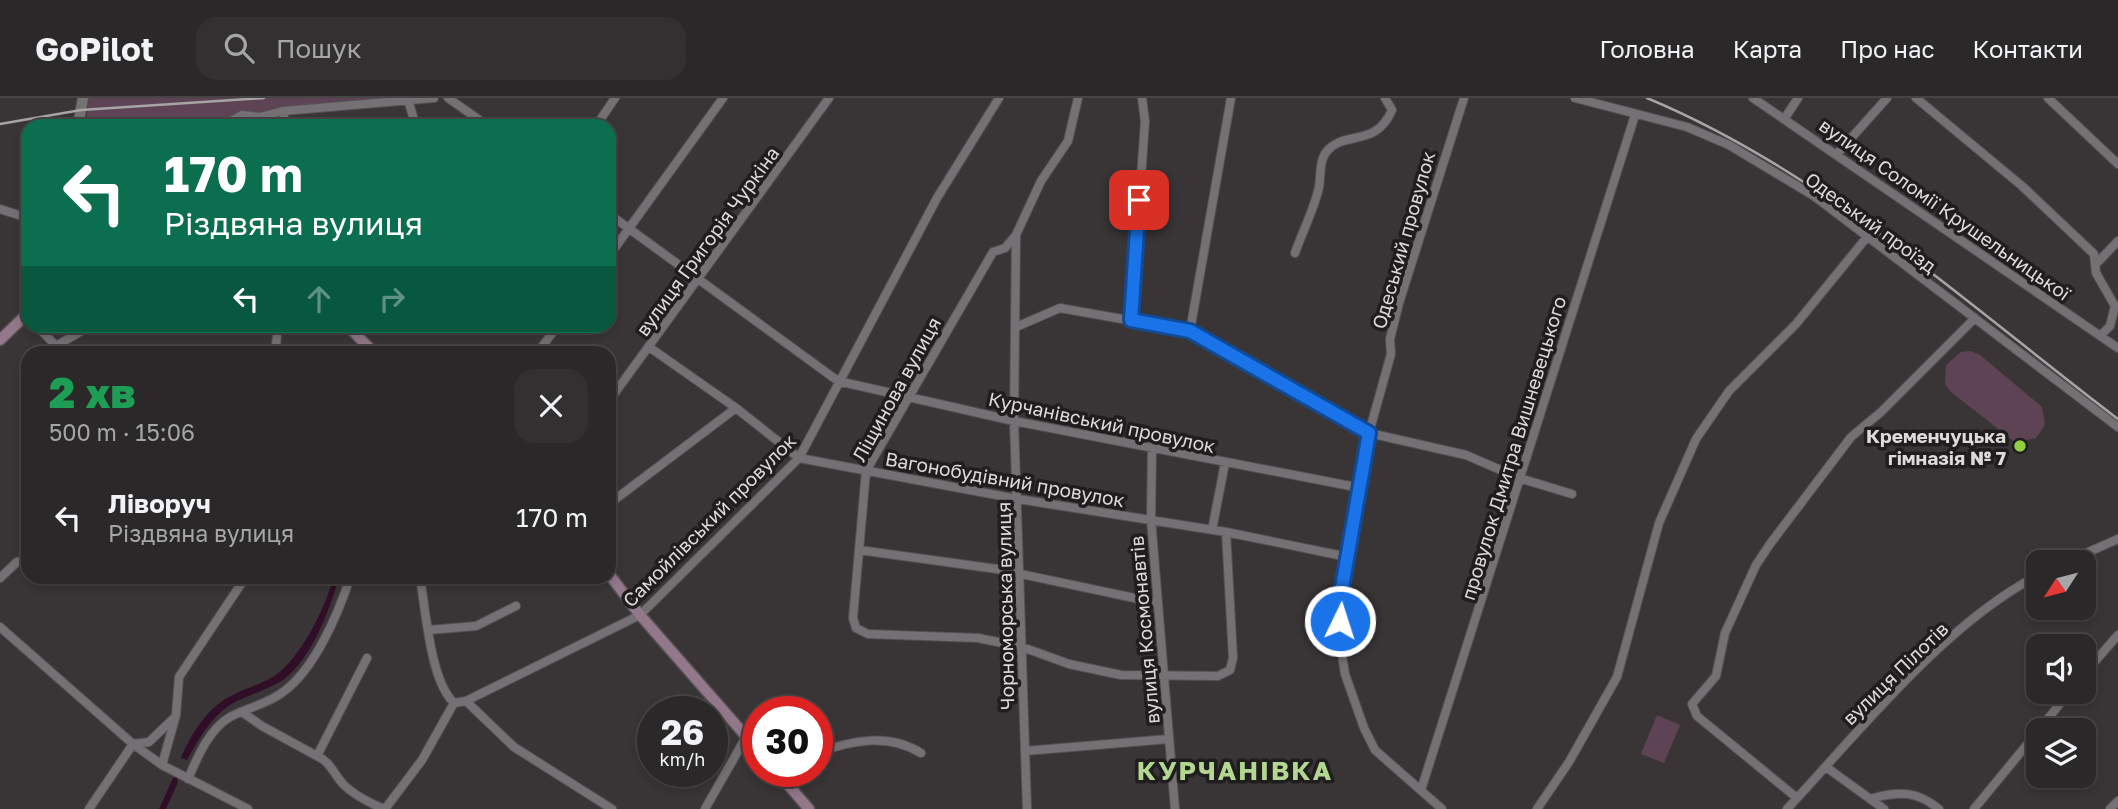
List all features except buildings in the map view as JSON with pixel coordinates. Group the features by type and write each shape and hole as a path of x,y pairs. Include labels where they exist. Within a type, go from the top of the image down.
{"main road":[{"path":"0,340 21,320"},
{"path":"10,331 21,329"},
{"path":"616,583 640,615 742,732"},
{"path":"790,787 809,809"}],"street":[{"path":"79,119 83,98"},
{"path":"235,119 242,115 260,117 283,111 434,98"},
{"path":"447,98 478,119"},
{"path":"601,119 615,98"},
{"path":"616,248 723,98"},
{"name":"вулиця Григорія Чуркіна","path":"616,392 829,98"},
{"name":"Самойлівський провулок","path":"454,703 466,701 640,615 799,458 937,198 999,98"},
{"name":"Ліщинова вулиця","path":"1078,98 1068,141 1041,181 1016,235 1005,248 993,252 907,396 866,471 853,618 856,628 868,634 978,638 1022,647 1069,663 1121,675 1218,676 1230,670 1233,658 1226,532"},
{"path":"1131,320 1144,121 1142,98"},
{"path":"1190,331 1231,98"},
{"path":"1295,253 1314,209 1323,156 1329,147 1354,140 1386,123 1392,110 1385,98"},
{"name":"Одеський провулок","path":"1442,809 1375,750 1364,728 1345,674 1339,642 1340,599 1369,433 1391,354 1390,339 1464,98"},
{"name":"Одеський проїзд","path":"1575,98 1687,128 1729,145 1814,196 2118,427"},
{"name":"вулиця Соломії Крушельницької","path":"1753,98 2118,348"},
{"path":"1785,118 1798,98"},
{"path":"1837,154 1887,98"},
{"path":"1916,98 2051,212 2094,254 2096,272 2115,306 2110,326 2100,335"},
{"path":"2048,98 2118,164"},
{"path":"408,100 413,119"},
{"path":"283,111 285,119"},
{"name":"провулок Дмитра Вишневецького","path":"1421,790 1635,115"},
{"path":"0,209 21,216"},
{"path":"616,219 838,381"},
{"name":"Чорноморська вулиця","path":"1016,235 1014,421 1027,809"},
{"path":"1537,809 1581,741 1617,677 1658,523 1696,439 1729,391 1796,324 1867,237"},
{"path":"2096,262 2118,241"},
{"path":"1016,327 1060,308 1190,331 1369,433 1466,456 1519,478 1572,494"},
{"path":"1797,798 1697,716 1692,704 1716,676 1725,633 1756,565 1770,544 1851,436 1881,412 1975,318"},
{"path":"42,333 56,346 78,333"},
{"name":"Вагонобудівний провулок","path":"649,347 736,408 799,458 1018,499 1226,532 1348,557"},
{"name":"Курчанівський провулок","path":"838,381 1014,421 1361,488"},
{"path":"616,499 736,408"},
{"name":"вулиця Космонавтів","path":"1152,447 1151,519 1175,809"},
{"path":"1212,530 1225,463"},
{"path":"2093,550 2118,539"},
{"path":"859,550 997,569 1158,603"},
{"path":"0,578 21,561"},
{"name":"вулиця Пілотів","path":"1787,809 1920,667 2006,594 2026,582"},
{"path":"162,765 176,715 179,677 241,584"},
{"path":"188,779 215,731 230,717 281,694 293,684 333,623 348,584"},
{"path":"242,712 317,756 331,766 342,783 353,793 384,809 422,760 454,703 447,696 429,630 421,584"},
{"path":"429,630 476,626 516,606"},
{"path":"0,627 133,744 162,765 248,809"},
{"path":"2096,660 2118,635"},
{"path":"317,756 367,658"},
{"path":"466,701 514,747 612,809"},
{"path":"2049,718 2060,704"},
{"path":"133,744 149,743 176,715"},
{"path":"1025,751 1169,739"},
{"path":"833,748 890,740 903,742 922,753"},
{"path":"89,809 133,744"},
{"path":"705,809 742,744"},
{"path":"1974,809 2026,746"},
{"path":"1826,766 1873,798 1884,809"},
{"path":"1873,798 1895,792 1915,794 1939,809"},
{"path":"2110,809 2118,800"}],"shaded area":[{"path":"89,98 394,98 258,115 241,112 230,119 86,119"},
{"path":"1971,351 1980,355 2042,407 2045,425 2036,438 2015,442 1951,392 1945,384 1946,365 1961,352"},
{"path":"331,584 337,584 325,619 311,647 293,671 276,684 223,710 205,730 187,760 181,758 205,717 219,703 264,682 285,667 303,644 325,603"},
{"path":"1657,715 1680,725 1664,763 1641,754"},
{"path":"177,777 178,782 166,809 159,809 173,778"}],"railway":[{"path":"29,119 81,110 264,98"},
{"path":"1647,98 1711,128 1773,163 1833,202 1892,243 2118,419"},
{"path":"0,124 21,120"}],"place":[{"name":"Кременчуцька гімназія № 7","path":"2020,446"}],"district":[{"name":"КУРЧАНІВКА","path":"1235,770"}],"route":[{"path":"1139,200 1131,320 1190,331 1369,433 1356,521 1340,599 1340,621"}]}
